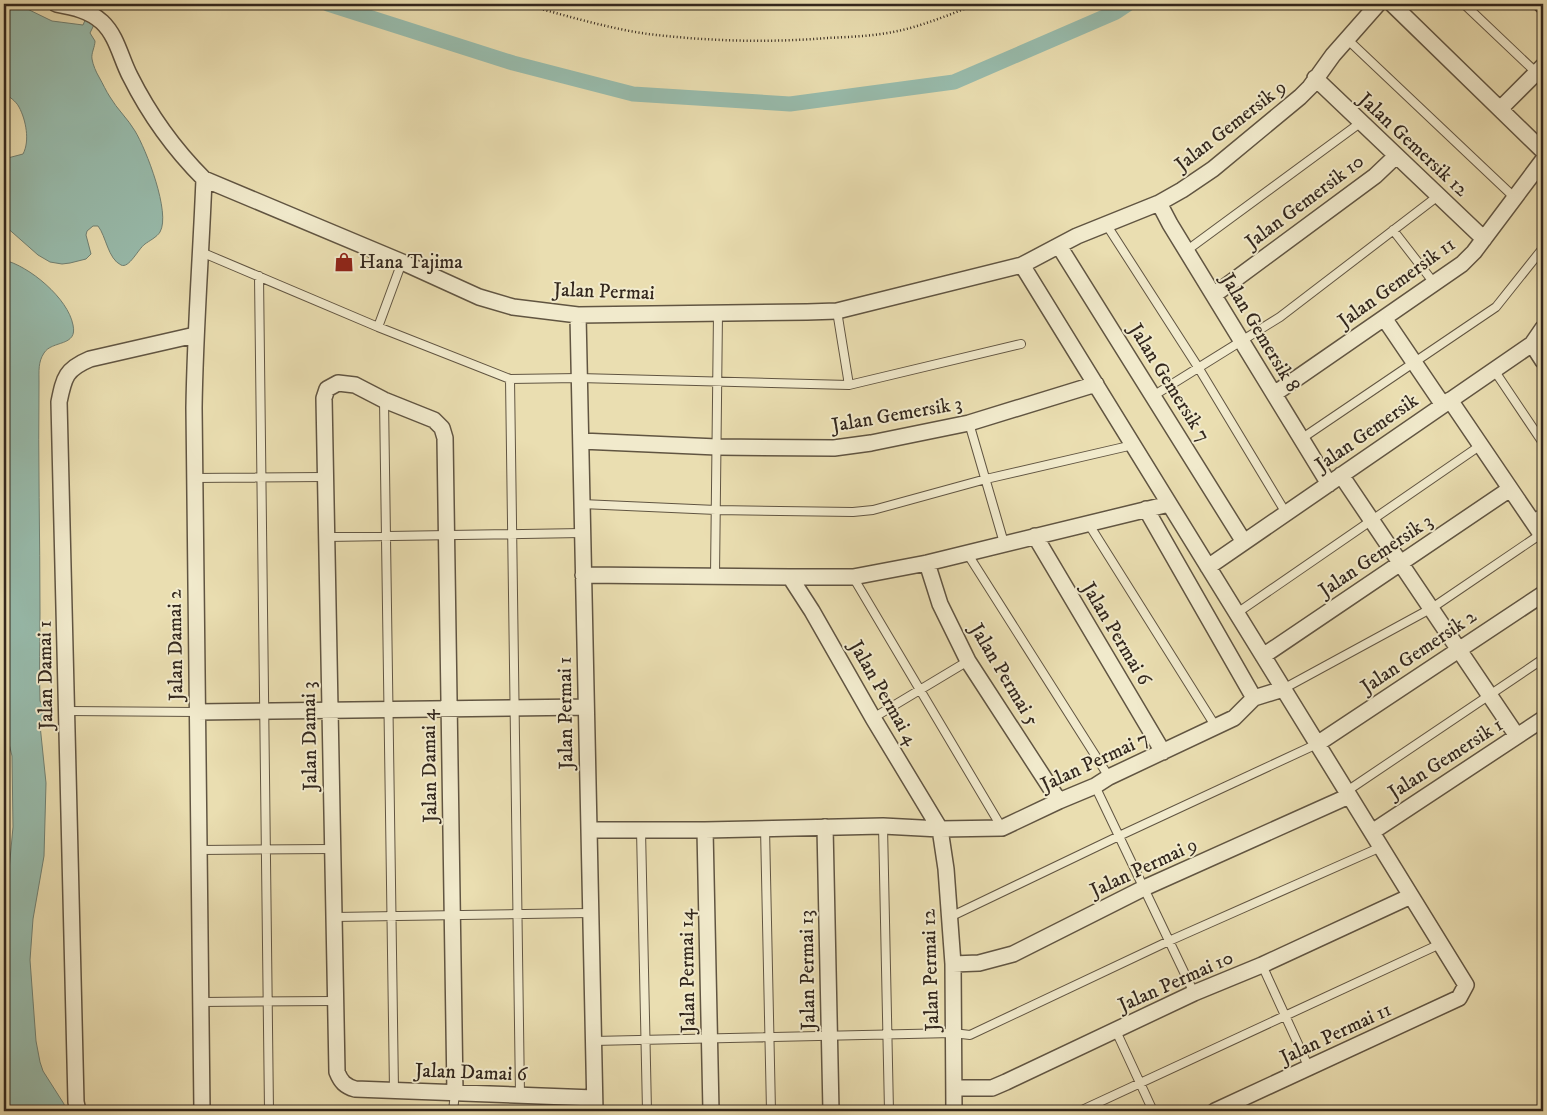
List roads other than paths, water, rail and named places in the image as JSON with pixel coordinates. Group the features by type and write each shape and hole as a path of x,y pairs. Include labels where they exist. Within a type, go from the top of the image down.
{"street":[{"path":"56,4 83,10 102,22 115,41 129,74 151,115 204,180"},
{"name":"Jalan Gemersik 9","path":"1022,265 1077,236 1159,202 1213,170 1300,97 1378,4"},
{"path":"1392,4 1543,151"},
{"path":"1500,109 1541,72"},
{"name":"Jalan Gemersik 12","path":"1315,78 1360,123 1484,239"},
{"name":"Jalan Gemersik 10","path":"1214,295 1375,176 1396,156"},
{"name":"Jalan Gemersik 11","path":"1274,394 1462,264 1484,239 1543,160"},
{"name":"Jalan Damai 2","path":"202,1111 194,478 195,335 202,252 204,180"},
{"name":"Jalan Permai","path":"204,180 402,262 479,297 512,307 578,315 837,311 1022,265"},
{"name":"Jalan Gemersik 8","path":"1159,202 1186,251 1328,484"},
{"name":"Jalan Gemersik 7","path":"1059,246 1244,542"},
{"path":"1022,265 1440,944"},
{"name":"Jalan Permai 1","path":"578,315 594,1104"},
{"path":"1384,318 1415,363 1480,445 1510,489 1538,516 1542,536"},
{"name":"Jalan Gemersik","path":"1208,566 1532,344 1543,328"},
{"name":"Jalan Damai 1","path":"78,1111 76,1102 59,402 67,373 76,365 90,359 195,335"},
{"path":"1532,344 1543,361"},
{"name":"Jalan Damai 3","path":"346,1086 341,1081 337,1072 324,398 327,389 338,383 355,385 384,400"},
{"name":"Jalan Gemersik 3","path":"580,441 717,447 834,448 871,443 969,423 1096,384"},
{"name":"Jalan Damai 4","path":"384,400 434,420 442,428 445,438 455,1093"},
{"path":"1341,476 1517,736"},
{"name":"Jalan Gemersik 3","path":"1263,656 1510,489"},
{"path":"583,575 853,577 927,563 1169,504"},
{"path":"1146,509 1254,698"},
{"name":"Jalan Permai 6","path":"1036,536 1163,752"},
{"name":"Jalan Permai 5","path":"927,563 940,604 968,661 1059,801"},
{"name":"Jalan Permai 4","path":"790,578 812,611 873,718 940,829"},
{"name":"Jalan Gemersik 2","path":"1317,744 1543,594"},
{"name":"Jalan Permai 7","path":"589,830 705,830 883,826 940,829 1002,828 1096,786 1109,777 1234,718 1254,698 1283,689"},
{"path":"197,712 586,707"},
{"name":"Jalan Gemersik 1","path":"1372,832 1543,719"},
{"name":"Jalan Permai 9","path":"953,964 979,963 1013,954 1144,888 1348,794"},
{"name":"Jalan Permai 13","path":"825,827 831,1111"},
{"name":"Jalan Permai 12","path":"940,829 946,869 953,964 954,1111"},
{"name":"Jalan Permai 14","path":"705,830 711,1111"},
{"name":"Jalan Permai 10","path":"954,1088 992,1088 1194,993 1262,965 1410,896"},
{"name":"Jalan Permai 11","path":"1215,1111 1310,1069 1459,998 1466,985 1440,944"},
{"name":"Jalan Damai 6","path":"346,1086 355,1089 520,1096 594,1104"}],"lane":[{"path":"1464,4 1541,72"},
{"path":"1347,39 1515,198"},
{"path":"1186,251 1360,123"},
{"path":"1153,396 1280,317 1438,196"},
{"path":"1106,224 1198,367 1286,513"},
{"path":"1393,230 1434,284"},
{"path":"1301,439 1496,307 1543,248"},
{"path":"202,252 378,327 510,379 579,378 849,385 1021,344"},
{"path":"378,327 402,262"},
{"path":"259,276 268,1111"},
{"path":"837,311 849,385"},
{"path":"716,576 718,313"},
{"path":"1494,370 1543,443"},
{"path":"510,379 520,1096"},
{"path":"384,400 394,1090"},
{"path":"969,423 1004,544"},
{"path":"582,504 716,510 853,512 873,510 986,480 1133,445"},
{"path":"1237,613 1480,445"},
{"path":"194,478 325,477"},
{"path":"1088,523 1216,727"},
{"path":"326,537 582,533"},
{"path":"1283,689 1432,608 1542,536"},
{"path":"967,553 1109,777"},
{"path":"853,577 1002,828"},
{"path":"1348,794 1543,659"},
{"path":"873,718 968,661"},
{"path":"67,711 197,712"},
{"path":"950,917 1317,744"},
{"path":"1096,786 1194,993"},
{"path":"883,826 889,1111"},
{"path":"765,828 771,1111"},
{"path":"641,830 647,1111"},
{"path":"593,1041 953,1033 970,1035 1170,941 1381,847"},
{"path":"200,850 332,849"},
{"path":"334,917 590,913"},
{"path":"1080,1111 1440,944"},
{"path":"1262,965 1310,1069"},
{"path":"201,1002 335,1001"},
{"path":"1116,1031 1153,1111"},
{"path":"453,1111 455,1093"}],"waterway":[{"path":"328,4 513,63 633,94 790,104 954,82 1116,12 1128,4"}],"place":[{"name":"Hana Tajima","path":"344,262"}]}
